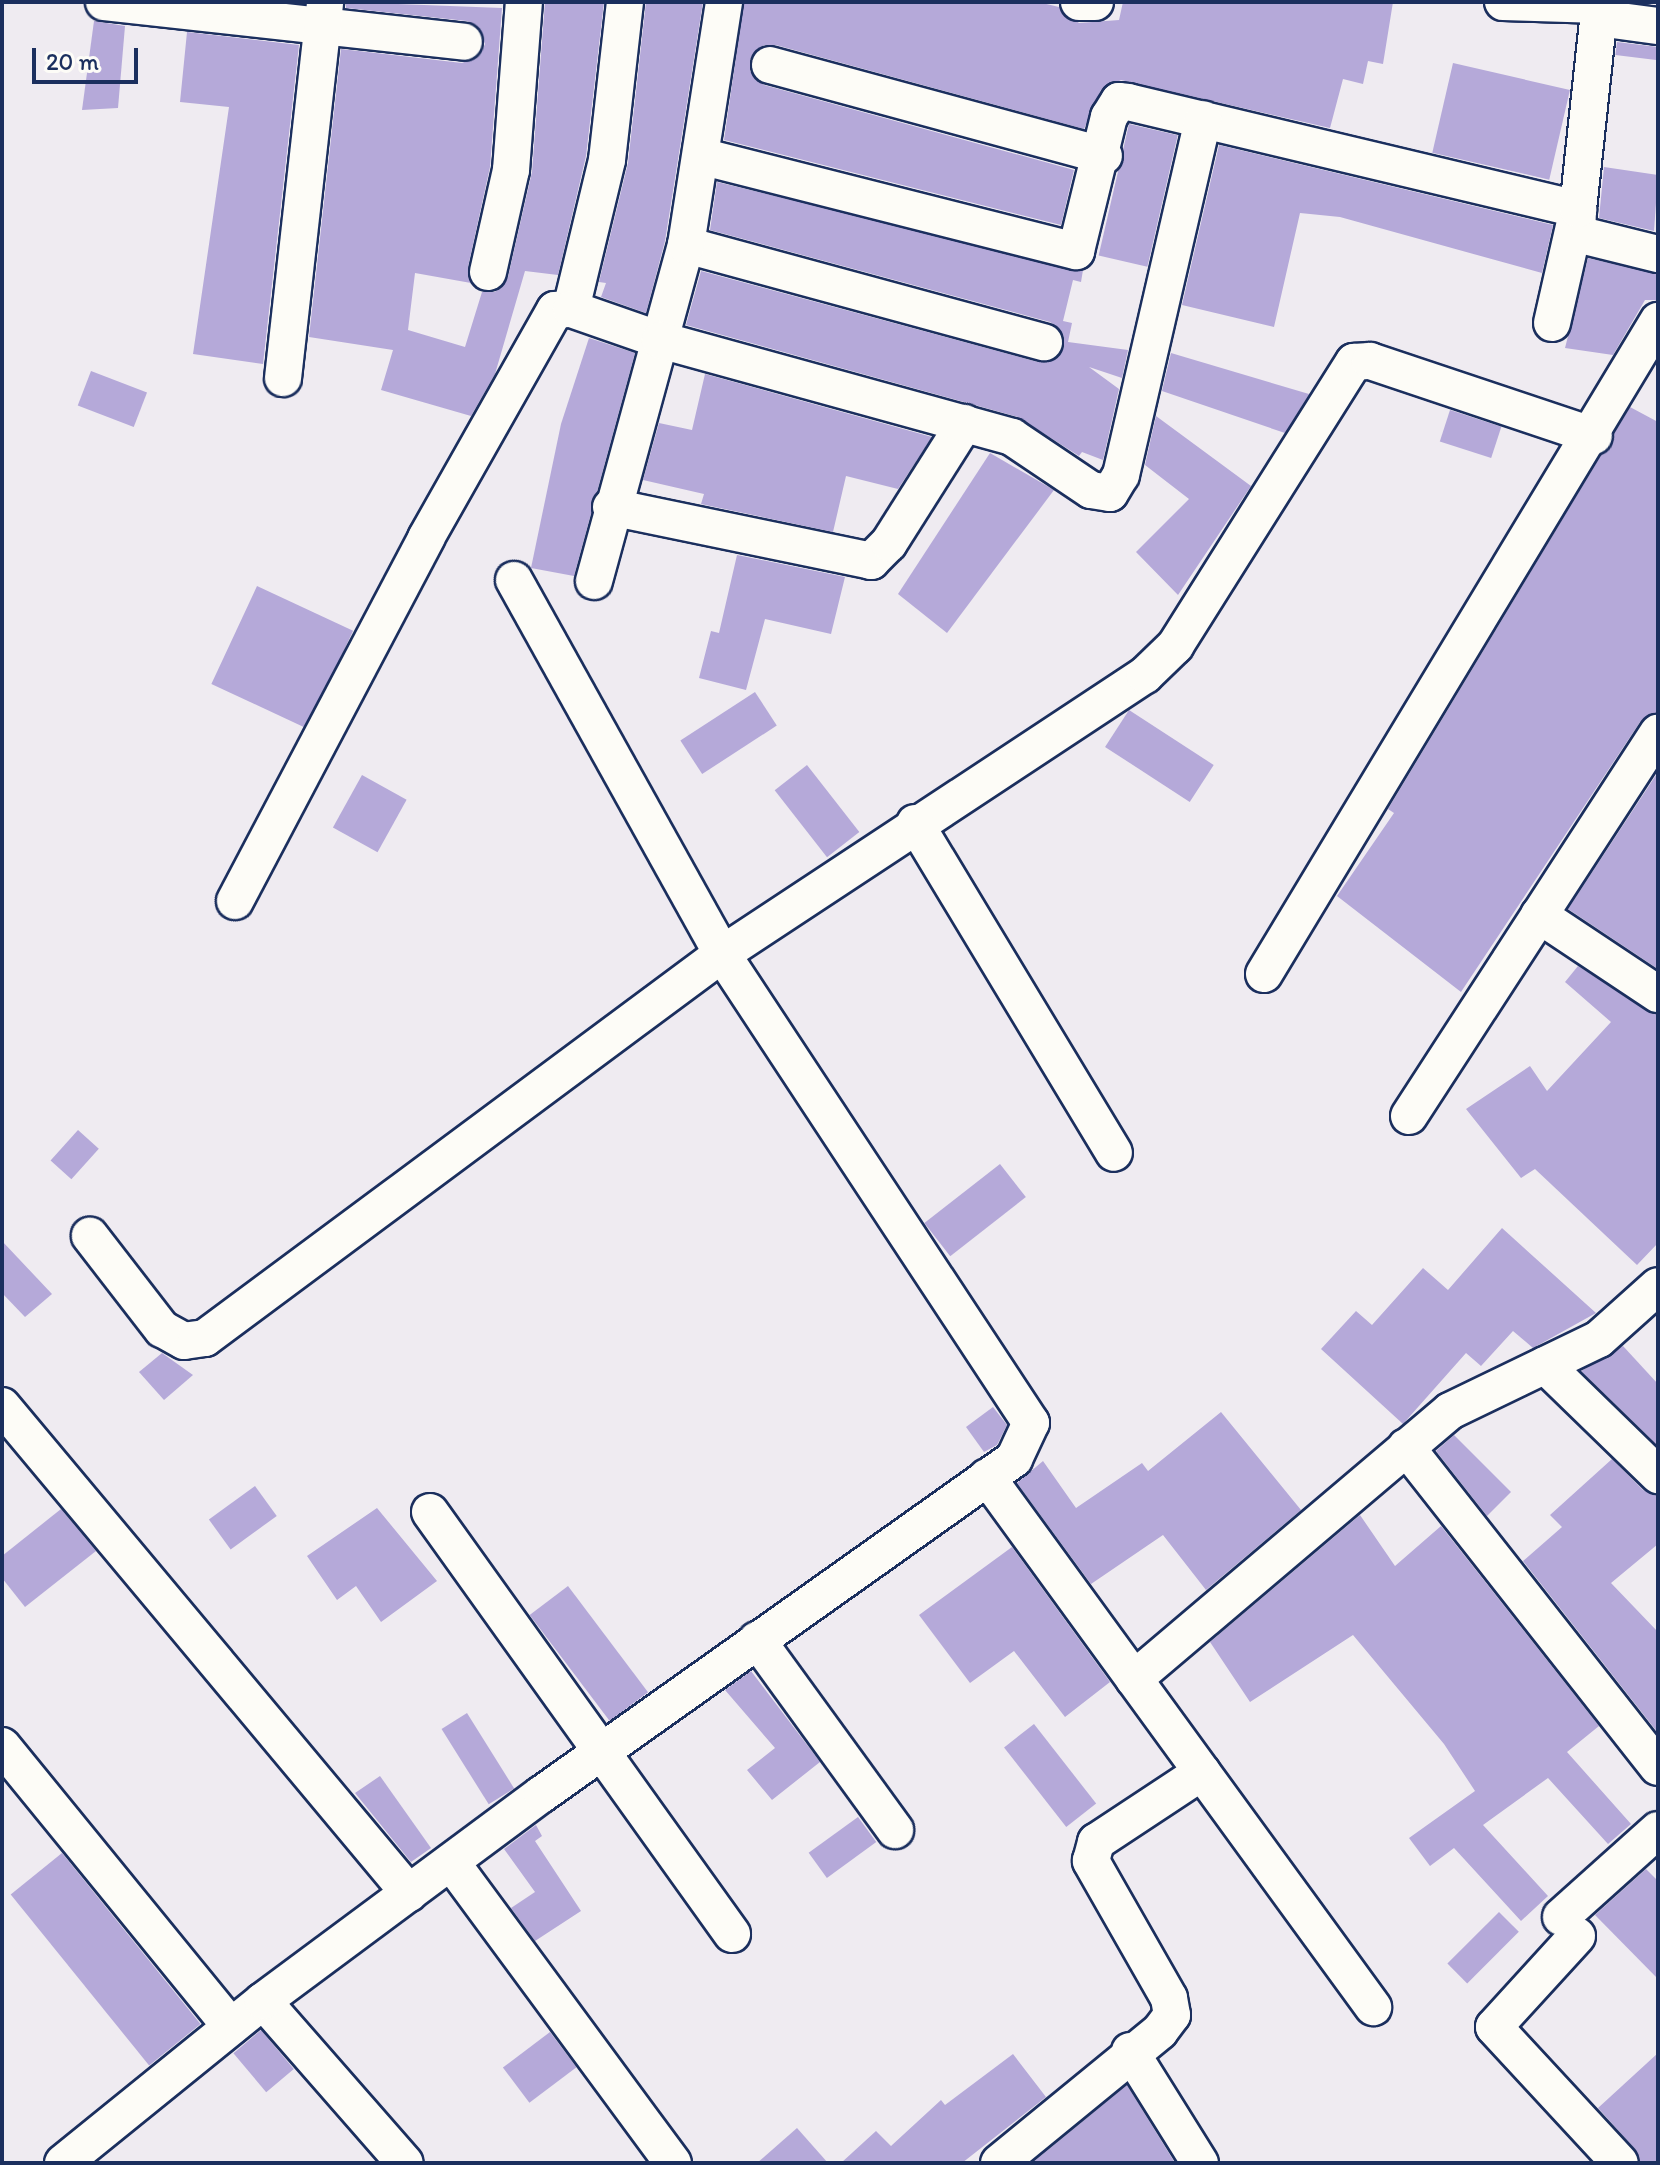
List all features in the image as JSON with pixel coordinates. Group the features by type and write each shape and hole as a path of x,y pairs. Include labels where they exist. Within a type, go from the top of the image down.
{"street":[{"path":"104,2 324,15 464,42"},
{"path":"488,272 511,170 524,2"},
{"path":"571,309 607,160 625,2"},
{"path":"594,581 611,507 686,245 704,157 724,2"},
{"path":"1079,2 1095,2"},
{"path":"1503,2 1600,8 1658,26"},
{"path":"1600,8 1577,234 1658,254"},
{"path":"283,378 324,15"},
{"path":"770,65 1104,156"},
{"path":"704,157 1064,252 1076,251 1082,241 1104,156 1109,117 1119,101 1578,209"},
{"path":"235,901 548,316 571,309 660,340 1012,437 1100,494 1117,486 1203,119"},
{"path":"1552,323 1578,209"},
{"path":"686,245 1044,342"},
{"path":"1264,974 1594,436 1658,321"},
{"path":"90,1236 162,1329 184,1341 205,1338 722,954 915,823 1145,675 1175,646 1354,362 1370,361 1594,436"},
{"path":"611,507 871,561 889,543 965,423"},
{"path":"63,2163 263,2001 757,1640 987,1477 1028,1441 1031,1423 1021,1402 722,954 514,580"},
{"path":"1409,1116 1658,733"},
{"path":"915,823 1114,1153"},
{"path":"1539,915 1658,994"},
{"path":"1134,1679 1406,1447 1490,1386 1545,1365 1599,1339 1658,1286"},
{"path":"1545,1365 1658,1475"},
{"path":"2,1406 409,1893"},
{"path":"1406,1447 1658,1767"},
{"path":"987,1477 1373,2007"},
{"path":"430,1512 606,1751 732,1934"},
{"path":"757,1640 895,1830"},
{"path":"9,1766 231,2027"},
{"path":"999,2163 1130,2051 1160,2031 1172,2015 1169,1998 1091,1861 1096,1842 1202,1772"},
{"path":"1620,2163 1494,2027 1569,1926 1658,1830"},
{"path":"451,1862 673,2163"},
{"path":"263,2001 405,2163"},
{"path":"1130,2051 1200,2163"}],"building":[{"path":"346,2 502,8 490,167 468,267 471,283 415,273 408,330 465,347 482,292 495,292 508,277 532,172 545,2 604,2 586,156 558,275 525,271 495,374 471,416 381,390 393,350 309,337 341,49 462,63 480,55 485,44 477,26 467,21 346,8"},
{"path":"646,2 703,2 665,241 646,313 601,297 606,283 599,282 628,163"},
{"path":"744,2 1038,2 1059,7 1079,23 1119,20 1123,2 1393,2 1383,64 1368,61 1363,84 1343,79 1330,128 1121,80 1101,90 1084,129 776,45 764,45 750,59 750,71 764,85 1074,170 1061,225 724,140"},
{"path":"94,21 125,26 118,108 82,110"},
{"path":"187,32 299,45 263,364 193,354 229,107 180,102"},
{"path":"1617,42 1658,47 1656,60 1615,55"},
{"path":"1453,63 1570,90 1549,180 1432,153"},
{"path":"1129,124 1178,135 1147,267 1099,256"},
{"path":"1219,145 1553,225 1542,273 1340,217 1300,213 1274,327 1182,305"},
{"path":"1604,167 1658,175 1654,231 1599,218"},
{"path":"717,182 1083,270 1081,282 1073,280 1063,321 1072,323 1068,342 1128,350 1122,378 1089,367 1119,389 1103,460 1082,452 1079,456 1018,417 686,325 701,271 1038,362 1058,357 1064,347 1059,328 1050,322 710,230"},
{"path":"1588,258 1658,274 1658,300 1645,300 1613,355 1565,348"},
{"path":"589,338 635,353 574,576 531,568 561,424"},
{"path":"1171,353 1309,394 1285,433 1162,391"},
{"path":"91,371 147,393 134,427 78,406"},
{"path":"705,374 932,437 898,489 846,476 833,532 701,504 704,494 643,480 659,423 692,430"},
{"path":"1630,407 1658,422 1658,712 1640,722 1461,992 1337,896 1394,813 1388,809"},
{"path":"1450,410 1501,427 1491,458 1440,441"},
{"path":"1156,416 1251,486 1178,595 1136,552 1189,499 1145,465"},
{"path":"990,453 1054,490 947,633 898,594"},
{"path":"737,555 845,577 831,634 765,619 746,690 699,678 711,631 719,633"},
{"path":"257,586 353,631 307,729 211,684"},
{"path":"755,692 777,726 702,774 680,740"},
{"path":"1129,710 1214,765 1190,802 1105,747"},
{"path":"807,765 859,832 827,857 775,790"},
{"path":"1658,772 1658,969 1568,909"},
{"path":"362,775 407,800 378,852 333,827"},
{"path":"1578,966 1658,1015 1658,1243 1637,1265 1535,1169 1521,1178 1466,1109 1530,1066 1547,1091 1611,1022 1565,982"},
{"path":"78,1130 99,1149 71,1179 51,1160"},
{"path":"1000,1164 1026,1197 950,1256 924,1223"},
{"path":"1502,1228 1596,1313 1533,1348 1513,1331 1481,1366 1466,1353 1403,1424 1321,1349 1356,1311 1372,1325 1423,1268 1448,1290"},
{"path":"2,1241 52,1294 25,1317 2,1293"},
{"path":"1623,1346 1658,1384 1658,1446 1581,1371"},
{"path":"162,1353 193,1375 164,1400 139,1372"},
{"path":"993,1407 1007,1425 997,1445 984,1452 966,1427"},
{"path":"1221,1412 1301,1510 1206,1590 1163,1535 1091,1584 1017,1483 1043,1461 1076,1508 1142,1463 1148,1471"},
{"path":"1454,1435 1511,1492 1487,1516 1436,1451"},
{"path":"1612,1459 1643,1490 1658,1495 1658,1544 1611,1583 1658,1632 1658,1733 1523,1561 1562,1527 1550,1515"},
{"path":"255,1486 277,1516 231,1549 209,1520"},
{"path":"377,1508 437,1581 381,1622 356,1586 337,1600 307,1556"},
{"path":"61,1509 96,1551 25,1607 2,1578 2,1556"},
{"path":"1360,1515 1395,1566 1441,1526 1599,1726 1567,1752 1631,1824 1608,1844 1548,1778 1483,1825 1548,1896 1521,1921 1454,1848 1430,1866 1409,1838 1475,1791 1444,1744 1353,1635 1250,1702 1210,1642"},
{"path":"1012,1547 1110,1682 1065,1717 1014,1651 970,1683 919,1615"},
{"path":"568,1586 648,1692 610,1721 530,1615"},
{"path":"751,1671 820,1762 772,1800 747,1770 775,1748 725,1690"},
{"path":"467,1713 514,1788 489,1804 442,1729"},
{"path":"1034,1724 1096,1804 1066,1827 1004,1747"},
{"path":"380,1776 431,1848 411,1862 355,1793"},
{"path":"858,1817 876,1842 827,1878 809,1853"},
{"path":"536,1825 542,1836 535,1841 581,1911 535,1941 511,1908 535,1892 504,1849"},
{"path":"62,1853 200,2024 149,2066 11,1895"},
{"path":"1646,1869 1658,1881 1658,1979 1595,1915"},
{"path":"1499,1912 1519,1932 1467,1983 1447,1964"},
{"path":"261,2030 294,2069 266,2092 233,2053"},
{"path":"550,2032 576,2067 529,2103 503,2068"},
{"path":"1658,2053 1658,2163 1640,2163 1635,2149 1598,2108"},
{"path":"1013,2054 1046,2097 962,2163 841,2163 876,2131 891,2146 941,2100 945,2105"},
{"path":"1127,2085 1175,2163 1032,2163"},
{"path":"797,2128 828,2163 757,2163"}]}
